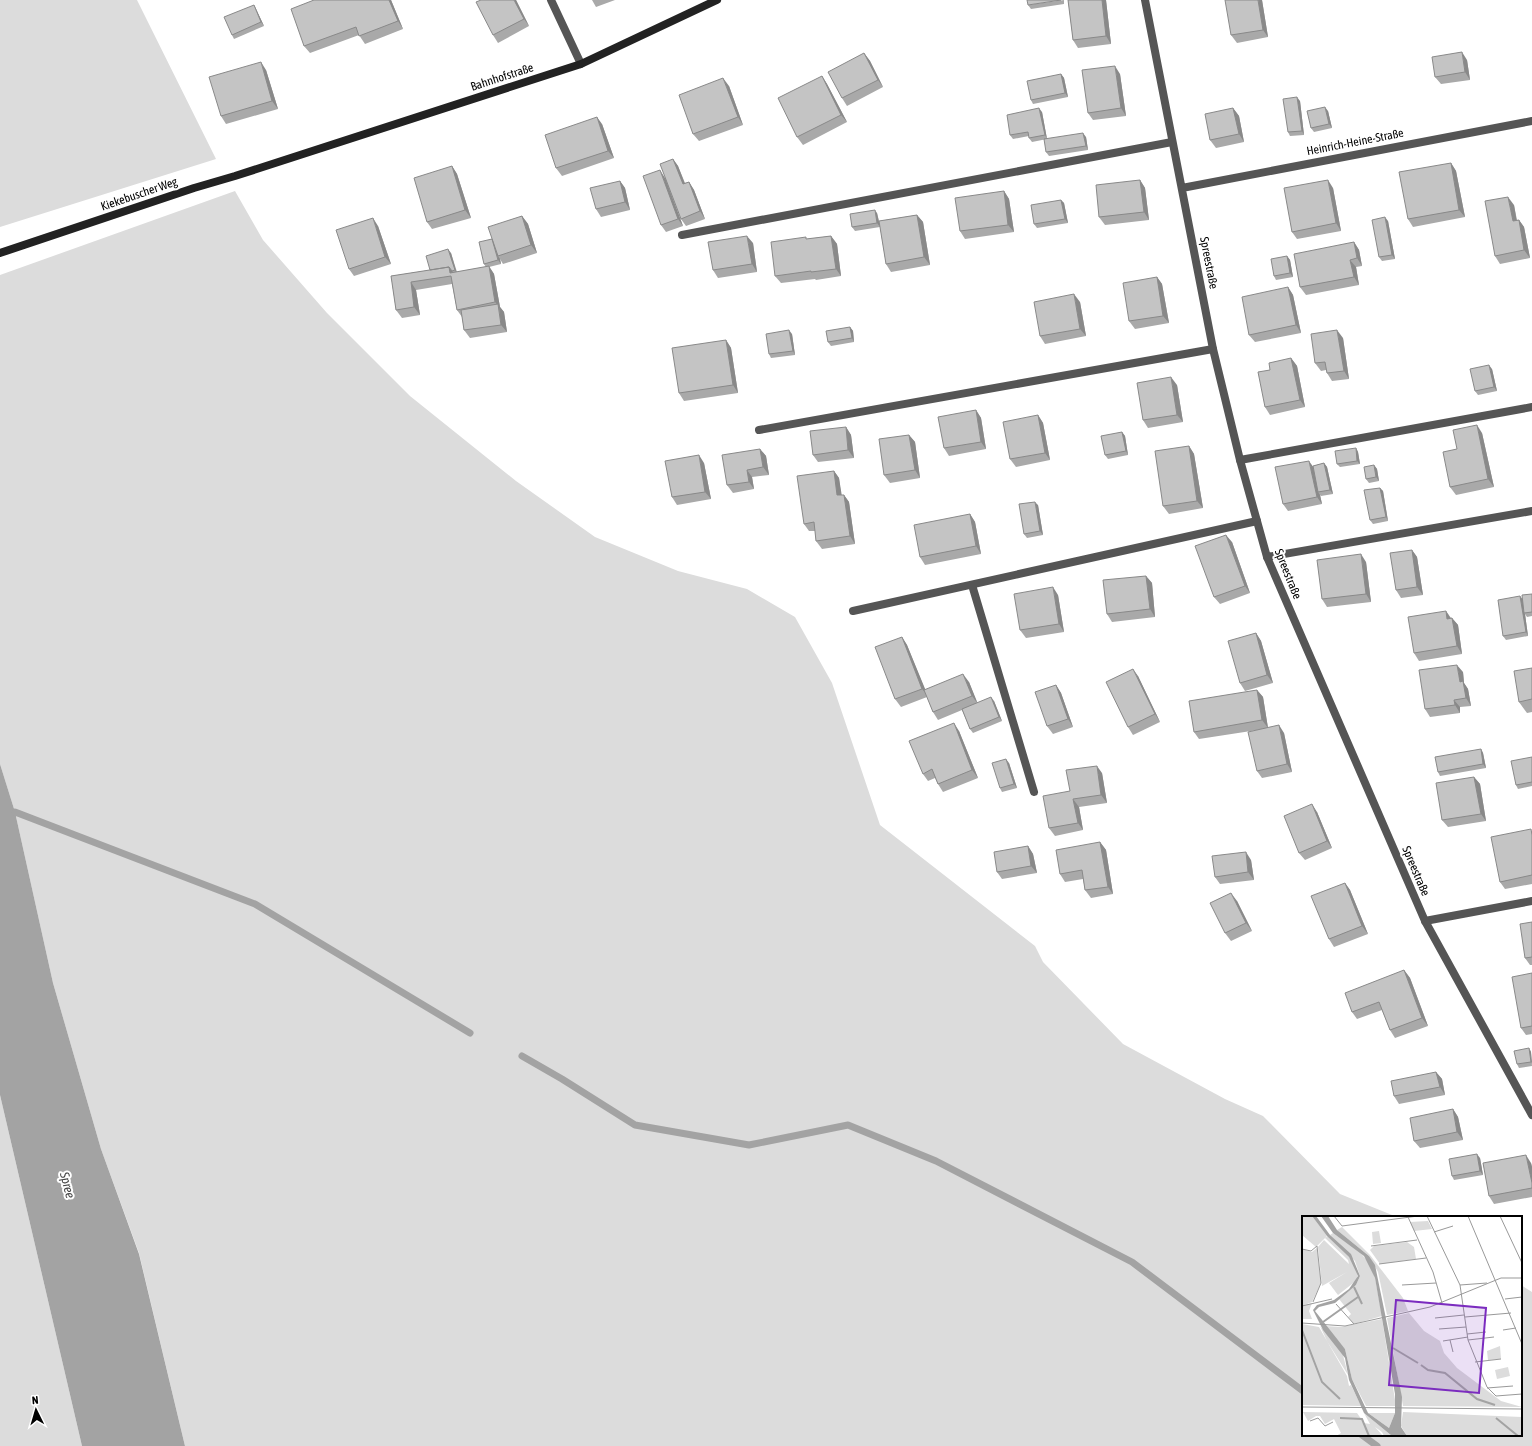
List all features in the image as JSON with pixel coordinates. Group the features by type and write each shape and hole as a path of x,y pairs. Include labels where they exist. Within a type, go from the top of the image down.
{"main road":[{"name":"Bahnhofstraße","path":"286,159 581,64 717,0"},
{"name":"Kiekebuscher Weg","path":"0,253 286,159"}],"street":[{"path":"551,0 581,64"},
{"name":"Spreestraße","path":"1145,0 1212,349 1266,557 1425,921 1532,1115"},
{"name":"Heinrich-Heine-Straße","path":"1182,188 1532,121"},
{"path":"682,235 1172,142"},
{"path":"759,430 1212,349"},
{"path":"1240,460 1532,407"},
{"path":"1266,557 1532,511"},
{"path":"852,611 1257,521"},
{"path":"972,585 1034,792"},
{"path":"1425,921 1532,901"}],"shaded area":[{"path":"0,0 137,0 216,159 0,227"},
{"path":"235,191 263,240 327,313 410,396 516,481 595,537 678,571 747,589 795,617 832,683 880,825 1035,946 1043,962 1123,1044 1225,1099 1263,1116 1340,1194 1395,1216 1302,1216 1302,1436 1522,1436 1522,1286 1532,1292 1532,1446 185,1446 139,1253 101,1149 53,983 15,812 0,764 0,275"},
{"path":"0,1095 82,1446 0,1446"}],"water":[{"name":"Spree","path":"0,764 15,812 53,983 101,1149 139,1254 185,1446 82,1446 0,1095"}],"building":[{"path":"314,0 389,0 398,21 359,36 356,27 304,46 291,9"},
{"path":"481,0 514,0 524,19 493,35 476,2"},
{"path":"1027,0 1061,0 1028,5"},
{"path":"1068,0 1102,0 1106,36 1073,40"},
{"path":"1225,0 1258,0 1263,30 1231,35"},
{"path":"254,5 261,22 232,35 224,17"},
{"path":"1462,52 1465,72 1435,77 1432,57"},
{"path":"864,53 878,80 842,98 828,72"},
{"path":"261,62 272,101 221,116 209,77"},
{"path":"1115,66 1121,108 1088,113 1082,70"},
{"path":"1061,74 1065,93 1031,100 1027,81"},
{"path":"822,76 841,115 797,137 778,98"},
{"path":"723,78 738,117 693,134 679,95"},
{"path":"1297,97 1302,131 1288,132 1283,99"},
{"path":"1325,107 1329,124 1311,128 1307,111"},
{"path":"1039,108 1045,135 1029,138 1028,132 1010,135 1007,115"},
{"path":"1233,108 1239,134 1210,140 1205,114"},
{"path":"597,117 608,151 556,168 545,135"},
{"path":"1083,133 1086,146 1046,152 1044,139"},
{"path":"673,159 683,184 689,182 700,211 681,219 660,164"},
{"path":"1451,163 1459,210 1408,219 1399,172"},
{"path":"452,166 465,210 427,222 414,178"},
{"path":"660,170 678,219 661,225 643,176"},
{"path":"1140,180 1144,212 1099,217 1096,185"},
{"path":"1328,180 1336,223 1292,232 1284,188"},
{"path":"620,181 625,202 596,209 590,188"},
{"path":"1004,191 1008,225 960,231 955,198"},
{"path":"1508,197 1513,221 1519,220 1524,250 1495,256 1485,201"},
{"path":"1061,200 1065,219 1034,224 1031,205"},
{"path":"875,210 877,223 852,227 850,214"},
{"path":"917,215 924,257 886,264 879,221"},
{"path":"522,216 531,245 498,256 488,227"},
{"path":"1385,217 1392,255 1379,257 1372,220"},
{"path":"373,218 385,257 349,269 336,230"},
{"path":"747,236 752,264 713,270 708,242"},
{"path":"831,236 836,269 775,276 771,242 806,237 806,239"},
{"path":"492,239 498,260 484,264 479,242"},
{"path":"1354,242 1357,258 1350,260 1354,277 1300,287 1294,254"},
{"path":"448,249 455,270 452,271 449,267 430,270 426,256"},
{"path":"1287,256 1290,273 1274,276 1271,259"},
{"path":"489,266 495,302 457,310 451,276 411,282 414,307 396,310 391,276 449,267 450,273"},
{"path":"1157,277 1163,316 1129,321 1123,283"},
{"path":"1288,287 1296,325 1249,335 1242,297"},
{"path":"1074,294 1080,329 1040,336 1034,302"},
{"path":"498,304 501,325 464,330 461,310"},
{"path":"850,327 852,338 828,342 826,331"},
{"path":"789,330 793,351 769,354 766,334"},
{"path":"1337,330 1344,371 1327,373 1325,362 1315,363 1311,334"},
{"path":"726,340 733,385 679,393 672,348"},
{"path":"1291,358 1300,400 1265,407 1258,372 1270,370 1269,363"},
{"path":"1489,365 1494,387 1475,391 1470,369"},
{"path":"1171,377 1177,415 1143,420 1137,383"},
{"path":"976,410 981,442 944,448 938,417"},
{"path":"1038,415 1045,453 1010,459 1003,422"},
{"path":"1477,425 1488,479 1450,487 1443,452 1457,449 1453,430"},
{"path":"846,427 848,450 813,455 810,431"},
{"path":"1122,432 1126,451 1105,455 1101,436"},
{"path":"909,435 915,470 884,475 879,439"},
{"path":"1189,446 1197,501 1163,506 1155,451"},
{"path":"1356,448 1357,461 1337,464 1335,451"},
{"path":"760,449 763,467 747,470 749,482 727,485 722,455"},
{"path":"699,455 705,492 672,497 665,461"},
{"path":"1309,461 1317,497 1283,504 1275,467"},
{"path":"1324,463 1330,490 1318,492 1313,466"},
{"path":"1374,465 1376,477 1366,479 1364,467"},
{"path":"834,471 837,495 844,495 850,536 816,541 814,522 804,524 797,476"},
{"path":"1380,488 1386,517 1370,520 1364,490"},
{"path":"1035,502 1040,531 1024,534 1019,504"},
{"path":"970,514 976,546 920,557 914,525"},
{"path":"1226,535 1245,586 1214,597 1195,546"},
{"path":"1412,550 1417,587 1396,590 1390,553"},
{"path":"1361,554 1366,594 1322,599 1317,560"},
{"path":"1146,576 1150,609 1107,614 1103,580"},
{"path":"1053,587 1059,624 1020,630 1014,594"},
{"path":"1532,594 1532,612 1524,613 1522,595"},
{"path":"1520,596 1526,632 1503,636 1498,600"},
{"path":"1446,611 1447,619 1452,618 1457,646 1414,653 1408,617"},
{"path":"1256,633 1267,675 1240,683 1228,641"},
{"path":"902,637 922,689 895,699 875,647"},
{"path":"1457,665 1460,682 1463,681 1466,698 1454,700 1455,705 1425,709 1419,670"},
{"path":"1532,668 1532,699 1519,702 1514,671"},
{"path":"1133,669 1155,714 1128,727 1106,682"},
{"path":"963,674 972,696 933,712 924,690"},
{"path":"1056,685 1068,719 1047,726 1035,692"},
{"path":"1257,690 1262,720 1194,732 1189,701"},
{"path":"991,697 999,717 970,729 962,709"},
{"path":"954,723 972,770 938,784 932,769 923,774 909,741"},
{"path":"1279,725 1287,764 1257,771 1248,732"},
{"path":"1481,749 1483,764 1438,772 1435,757"},
{"path":"1532,757 1532,782 1516,785 1511,761"},
{"path":"1006,759 1014,784 1000,788 992,763"},
{"path":"1097,766 1101,795 1073,799 1078,823 1049,828 1043,796 1070,791 1066,770"},
{"path":"1474,777 1481,814 1442,820 1436,783"},
{"path":"1312,804 1327,841 1299,853 1284,816"},
{"path":"1531,829 1532,875 1500,882 1491,837"},
{"path":"1100,842 1108,887 1085,890 1082,870 1060,874 1056,850"},
{"path":"1028,846 1031,866 997,872 994,852"},
{"path":"1246,852 1248,872 1215,877 1212,856"},
{"path":"1345,883 1362,926 1329,939 1311,896"},
{"path":"1231,893 1246,923 1225,933 1210,903"},
{"path":"1532,922 1532,957 1525,958 1520,924"},
{"path":"1404,970 1422,1018 1390,1030 1379,1002 1352,1012 1345,993"},
{"path":"1532,973 1532,1026 1521,1028 1512,977"},
{"path":"1529,1048 1531,1062 1517,1064 1514,1051"},
{"path":"1436,1072 1440,1087 1394,1096 1391,1081"},
{"path":"1453,1109 1457,1132 1414,1141 1410,1118"},
{"path":"1477,1154 1480,1171 1452,1176 1449,1159"},
{"path":"1526,1155 1532,1188 1489,1196 1483,1163"}],"waterway":[{"path":"15,812 255,904 470,1033"},
{"path":"522,1056 562,1079 635,1125 749,1145 848,1125 936,1161 1132,1262 1302,1390"},
{"path":"1363,1436 1377,1446"}]}
